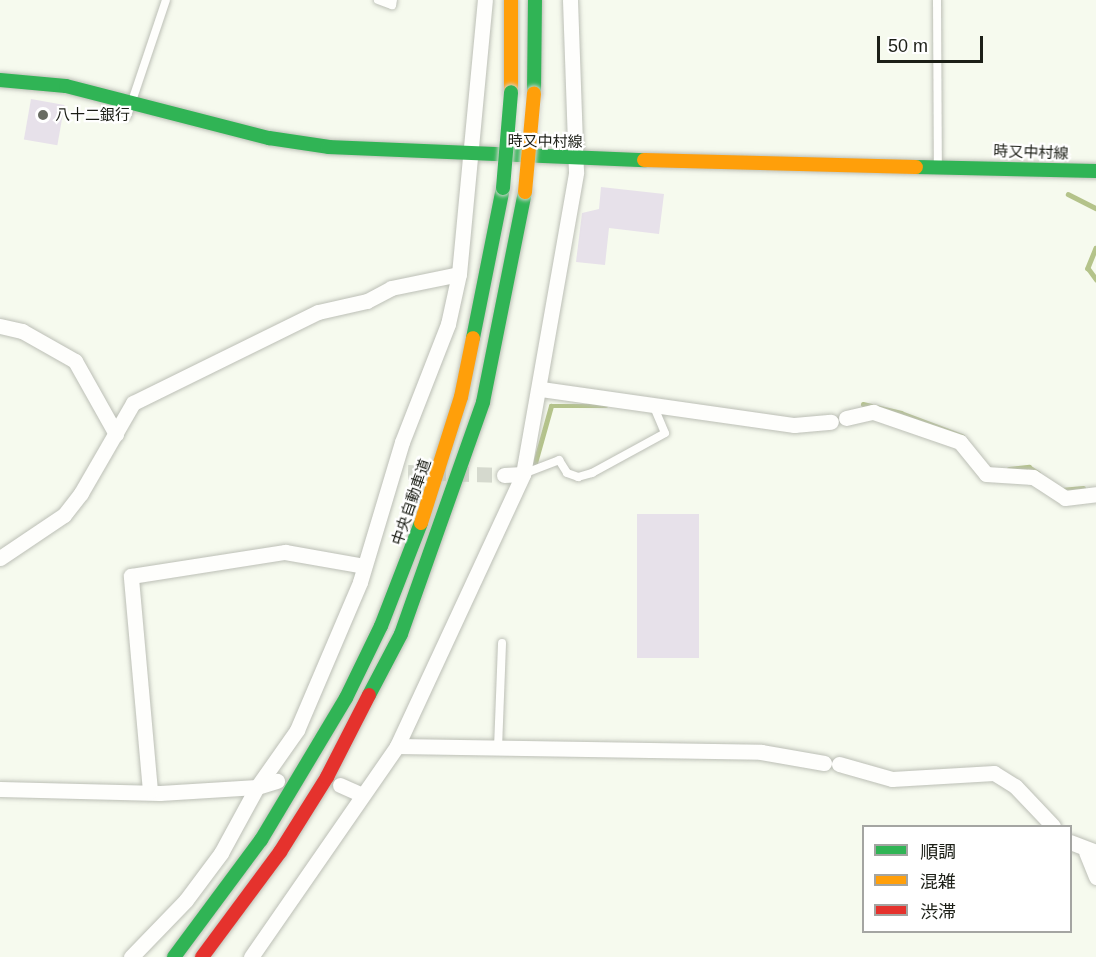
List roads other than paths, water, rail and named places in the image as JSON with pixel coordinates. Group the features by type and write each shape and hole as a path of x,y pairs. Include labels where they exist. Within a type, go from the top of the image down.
{"main road":[{"name":"中央自動車道","path":"174,957 267,831 346,698 381,626 414,544 461,397 503,188 511,92 511,0"},
{"path":"202,957 298,824 401,634 483,402 525,192 534,93 535,0"},
{"name":"時又中村線","path":"0,80 66,86 128,109 268,138 472,156 1096,171"}],"street":[{"path":"131,957 186,900 221,853 257,787 308,710 400,472 448,324 459,274 485,0"},
{"path":"251,957 397,746 523,474 541,389 576,159 570,0"},
{"path":"0,558 64,515 133,403 223,355 318,312 367,301 391,288 459,274"},
{"path":"0,326 22,331 75,361 116,434"},
{"path":"541,389 654,407 794,425 839,420 873,412 960,442 986,474 1033,477 1065,498 1096,494"},
{"path":"504,475 523,474"},
{"path":"150,791 131,576 285,552 364,566"},
{"path":"397,746 761,752 831,763 892,779 994,772 1015,786 1052,825"},
{"path":"0,789 150,791 257,787 277,781"},
{"path":"340,785 362,795"},
{"path":"1072,842 1091,852 1096,877"}],"lane":[{"path":"128,109 166,0"},
{"path":"378,0 392,5 393,0"},
{"path":"937,0 938,166"},
{"path":"523,474 559,460 567,473 579,477 592,473 665,433 654,407"},
{"path":"498,748 502,643"}],"waterway":[{"path":"1068,194 1096,208"},
{"path":"1096,248 1088,268 1096,279"},
{"path":"863,404 901,413 962,436"},
{"path":"535,463 551,406 606,406"},
{"path":"1009,469 1029,467 1038,473"},
{"path":"1061,490 1083,488"}],"tunnel":[{"path":"408,472 504,475"}],"place":[{"name":"八十二銀行","path":"43,115"}]}
